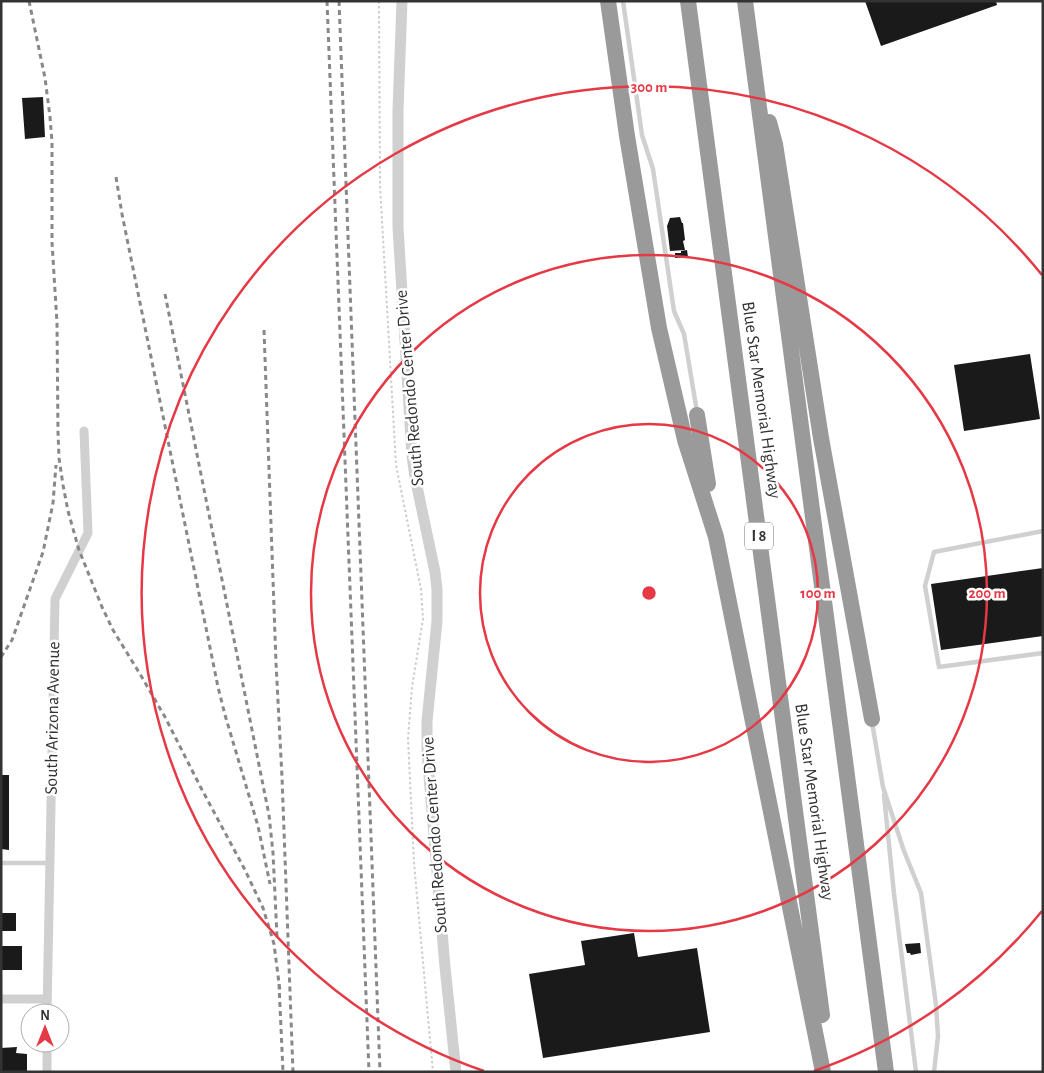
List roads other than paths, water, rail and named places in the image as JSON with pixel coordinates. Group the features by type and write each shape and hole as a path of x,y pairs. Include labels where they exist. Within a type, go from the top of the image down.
{"highway":[{"path":"608,1 627,136 660,328 685,440 716,537"},
{"name":"Blue Star Memorial Highway","path":"688,1 830,1072"},
{"path":"744,1 886,1072"},
{"path":"751,50 775,144 821,438 872,719"},
{"path":"697,415 716,537 823,1072"}],"street":[{"name":"South Redondo Center Drive","path":"402,1 398,110 398,227 412,456 437,589 438,621 427,721 426,752 456,1072"},
{"name":"South Arizona Avenue","path":"47,1003 55,598 88,533 84,431"},
{"path":"1,999 47,999"},
{"path":"47,1053 47,1072"}],"lane":[{"path":"623,1 642,135 653,169 674,311 684,334 697,415"},
{"path":"1043,531 934,552 925,586 939,667 1043,653"},
{"path":"872,719 883,787 916,1072"},
{"path":"883,787 904,851 921,893 936,1005 938,1036 934,1072"},
{"path":"1,863 50,863"}],"railway":[{"path":"29,1 45,78 52,142 52,242 57,323 59,458 68,511 79,550 113,630 165,717 263,908 274,944 280,991"},
{"path":"327,1 369,1072"},
{"path":"339,1 380,1072"},
{"path":"116,177 218,687 258,826 270,884"},
{"path":"165,294 269,815 273,853 277,937"},
{"path":"264,330 293,1072"},
{"path":"1,657 12,640 43,552 53,503 56,465"},
{"path":"279,984 283,1072"}]}
